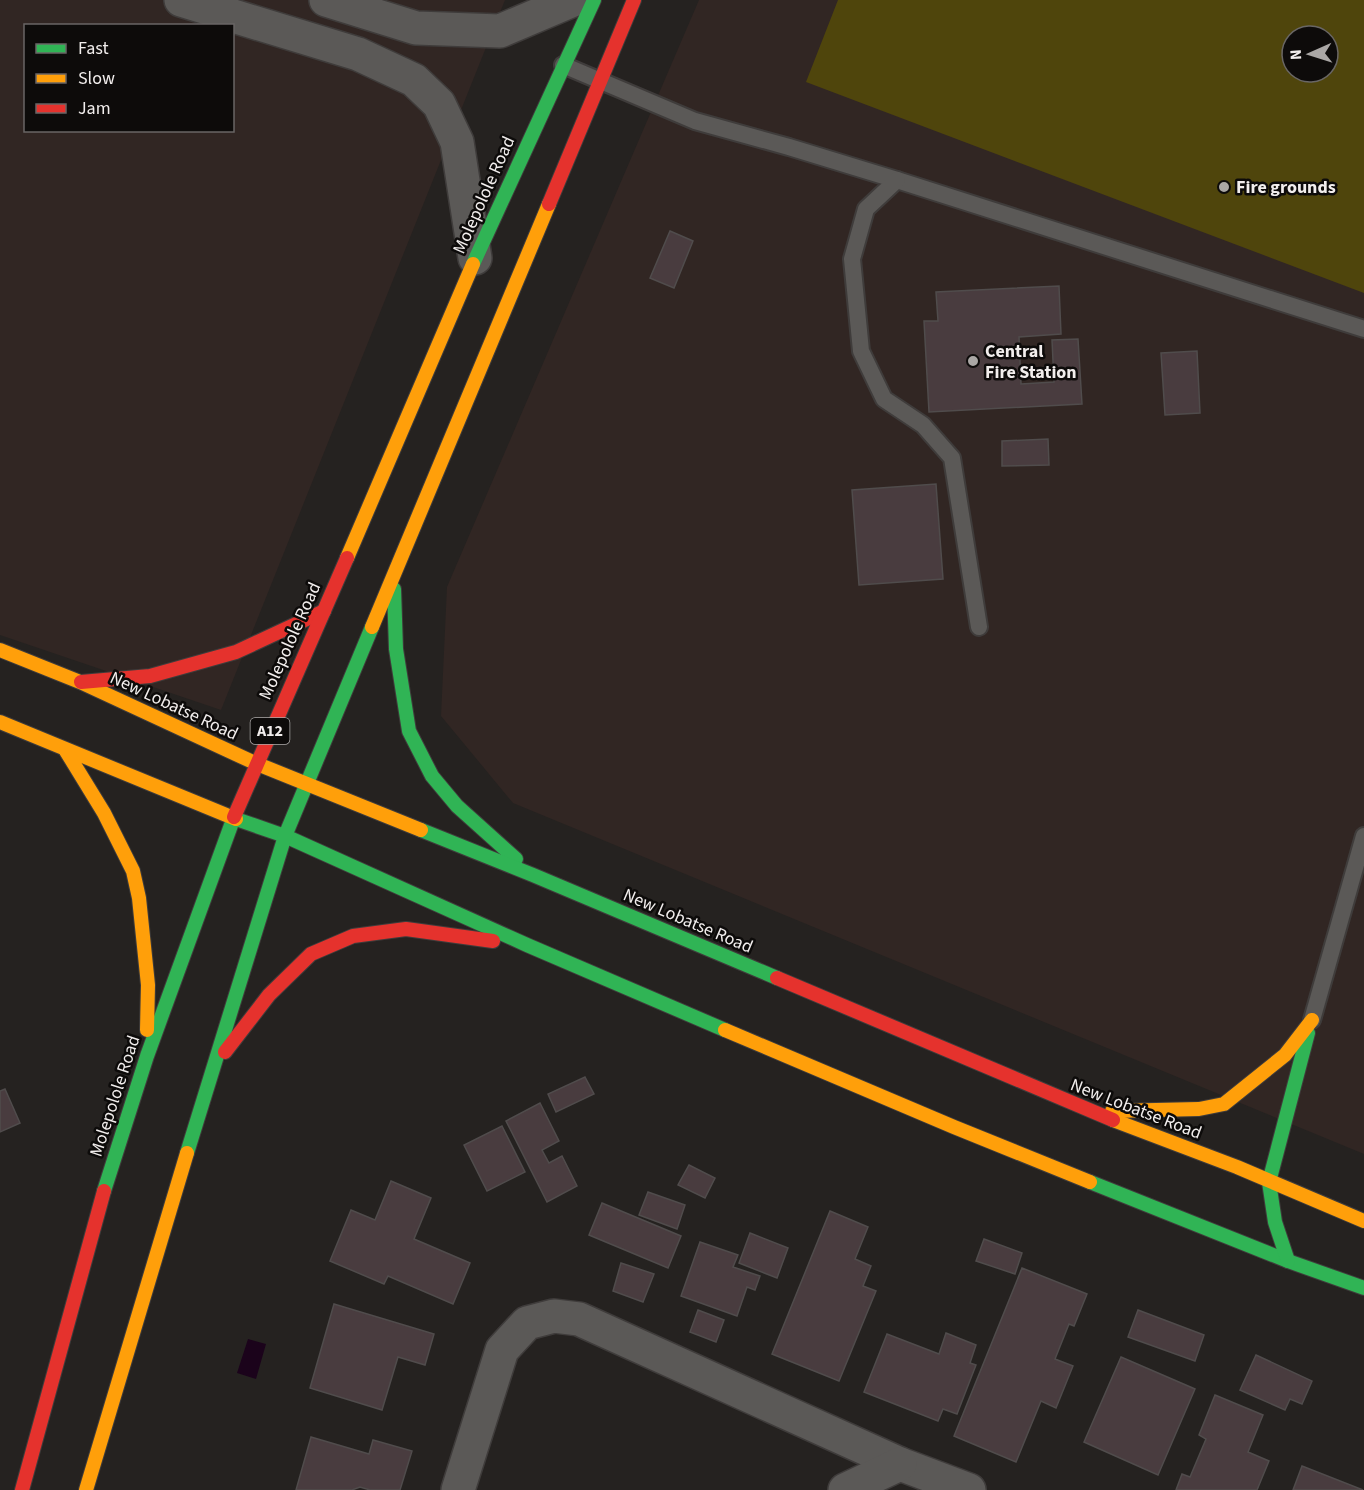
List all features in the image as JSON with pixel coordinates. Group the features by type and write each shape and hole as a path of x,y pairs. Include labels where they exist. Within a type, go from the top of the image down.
{"main road":[{"name":"Molepolole Road","path":"22,1490 113,1158 147,1056 233,818 475,258 594,0"},
{"path":"87,1490 211,1071 285,836 393,582 600,81 625,3"},
{"path":"393,582 396,649 410,731 432,776 457,807 533,875"},
{"path":"80,682 150,676 196,664 236,652 324,611"},
{"name":"New Lobatse Road","path":"0,650 80,682 255,763 533,875 1089,1111 1237,1167 1364,1221"},
{"path":"0,722 233,818 285,836 527,945 954,1127 1288,1261 1364,1288"},
{"path":"66,751 104,813 133,871 139,898 148,985 147,1056"},
{"path":"211,1071 269,995 311,954 353,936 406,929 527,945"},
{"path":"1089,1111 1199,1109 1224,1104 1285,1055 1312,1020"},
{"path":"1288,1261 1275,1227 1270,1206 1269,1182 1312,1020"}],"street":[{"path":"182,0 358,54 414,80 439,104 457,142 475,258"},
{"path":"326,0 416,28 500,31 573,0"},
{"path":"458,1490 502,1350 527,1323 554,1316 579,1319 900,1464 969,1490"},
{"path":"845,1490 900,1464"}],"lane":[{"path":"563,65 694,122 789,147 897,180 1364,329"},
{"path":"897,180 866,209 852,259 861,351 884,399 923,424 952,458 979,627"},
{"path":"1312,1020 1364,836"}],"shaded area":[{"path":"0,0 505,0 221,710 0,635"},
{"path":"699,0 1364,0 1364,1154 513,803 441,716 447,587"},
{"name":"Fire grounds","path":"838,0 1364,0 1364,293 806,82"},
{"path":"248,1339 266,1344 256,1379 237,1373"}],"building":[{"path":"670,231 693,241 674,288 650,278"},
{"name":"Central Fire Station","path":"1059,286 1061,334 1019,337 1021,384 1054,382 1052,340 1078,339 1082,404 929,412 924,321 938,321 936,292"},
{"path":"1197,351 1200,413 1165,415 1161,353"},
{"path":"1048,439 1049,465 1002,466 1002,441"},
{"path":"936,484 943,579 859,585 852,490"},
{"path":"585,1077 594,1094 556,1112 548,1094"},
{"path":"5,1089 20,1123 0,1132 0,1091"},
{"path":"540,1103 559,1141 542,1150 549,1163 562,1156 577,1186 547,1202 506,1121"},
{"path":"502,1126 525,1172 487,1191 464,1145"},
{"path":"689,1165 715,1178 705,1198 678,1185"},
{"path":"391,1181 431,1198 414,1239 470,1263 453,1304 388,1276 384,1284 330,1261 351,1210 375,1220"},
{"path":"648,1192 685,1205 677,1229 639,1215"},
{"path":"602,1203 681,1236 668,1268 589,1235"},
{"path":"830,1211 868,1227 855,1259 871,1266 863,1286 876,1291 839,1381 772,1354"},
{"path":"750,1233 788,1248 777,1278 739,1263"},
{"path":"984,1239 1022,1253 1015,1274 976,1261"},
{"path":"700,1242 738,1255 733,1267 760,1276 755,1290 747,1287 737,1316 681,1296"},
{"path":"621,1263 654,1274 643,1302 613,1291"},
{"path":"1022,1268 1087,1294 1074,1326 1069,1324 1055,1359 1073,1366 1056,1408 1041,1401 1016,1462 954,1436"},
{"path":"334,1304 434,1334 425,1365 398,1357 382,1410 310,1388"},
{"path":"698,1310 724,1320 716,1342 690,1332"},
{"path":"1138,1310 1204,1335 1195,1361 1128,1337"},
{"path":"946,1333 976,1345 970,1363 976,1365 957,1414 943,1409 938,1421 864,1392 887,1334 939,1354"},
{"path":"1256,1355 1312,1381 1302,1404 1290,1399 1285,1410 1240,1390"},
{"path":"1121,1357 1195,1389 1158,1475 1084,1442"},
{"path":"1215,1395 1263,1415 1248,1452 1269,1461 1257,1490 1176,1490 1182,1474 1190,1477 1206,1439 1199,1435"},
{"path":"311,1437 369,1454 373,1440 412,1451 400,1490 370,1490 360,1487 352,1490 296,1490"},
{"path":"1302,1466 1363,1490 1293,1490"}],"traffic: fast":[{"path":"473,264 594,0"},
{"path":"394,589 396,649 409,731 432,776 457,806 516,859"},
{"path":"187,1153 285,836 372,627"},
{"path":"104,1191 147,1056 234,817"},
{"path":"236,819 285,836 527,945 725,1030"},
{"path":"421,830 777,978"},
{"path":"1288,1261 1275,1222 1269,1182 1308,1033"},
{"path":"1090,1182 1288,1261 1364,1288"}],"traffic: slow":[{"path":"372,627 549,204"},
{"path":"347,558 473,264"},
{"path":"0,650 80,682 255,763 421,830"},
{"path":"0,722 236,819"},
{"path":"66,751 104,813 133,871 139,898 148,985 147,1030"},
{"path":"1112,1111 1199,1109 1224,1104 1285,1055 1312,1020"},
{"path":"725,1030 1090,1182"},
{"path":"1113,1120 1237,1167 1364,1221"},
{"path":"86,1490 187,1153"}],"traffic: jam":[{"path":"549,204 634,0"},
{"path":"234,817 347,558"},
{"path":"81,682 150,676 236,652 324,611"},
{"path":"225,1052 269,995 311,954 353,936 406,929 493,941"},
{"path":"777,978 1113,1120"},
{"path":"22,1490 104,1191"}],"place":[{"name":"Fire grounds","path":"1224,187"},
{"name":"Central Fire Station","path":"973,361"}]}
